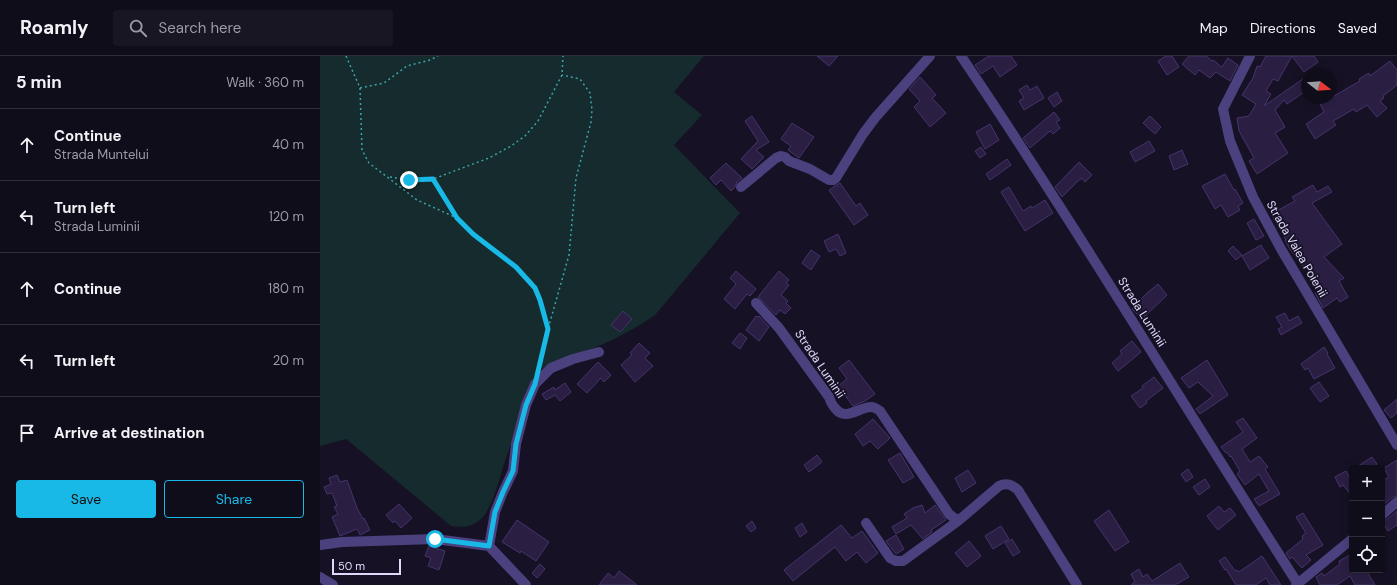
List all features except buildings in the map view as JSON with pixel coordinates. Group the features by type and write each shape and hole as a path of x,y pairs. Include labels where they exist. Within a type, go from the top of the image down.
{"street":[{"path":"741,187 776,158 781,156 785,156 789,160 810,169 829,180 836,178 863,134 875,118 930,56"},
{"name":"Strada Luminii","path":"961,56 1049,189 1297,584"},
{"name":"Strada Valea Poienii","path":"1250,56 1223,109 1230,141 1253,197 1281,249 1397,445"},
{"name":"Strada Luminii","path":"756,303 780,328 828,396 835,409 840,413 846,414 871,407 880,411 949,514 958,521"},
{"path":"489,546 495,512 513,471 516,444 526,405 535,384 551,368 573,359 599,352"},
{"path":"866,523 890,558 896,561 903,561 958,521 999,486 1005,483 1012,485 1018,490 1077,585"},
{"path":"1385,512 1397,502"},
{"path":"320,545 342,542 435,539 489,546 526,585"},
{"path":"1297,584 1349,541"},
{"path":"320,577 333,585"}],"path":[{"path":"346,56 360,88 362,150 369,163 417,200 457,218"},
{"path":"360,88 384,83 407,66 430,60 438,56"},
{"path":"389,177 409,180 433,179 490,158 511,146 525,136 538,121 562,74 563,56"},
{"path":"538,369 570,255 576,178 591,122 592,110 590,93 580,79 562,74"},
{"path":"433,179 457,218 473,234 516,267 535,288 548,329"}],"green space":[{"path":"320,56 704,56 674,92 702,115 674,145 740,213 656,314 628,332 582,353 536,371 492,501 486,514 479,521 471,525 464,527 451,526 346,439 320,446"}],"route":[{"path":"409,180 433,179 457,218 473,234 504,257 527,278 535,288 540,300 548,329 535,384 526,405 516,444 513,471 495,512 489,546 435,539"}]}
